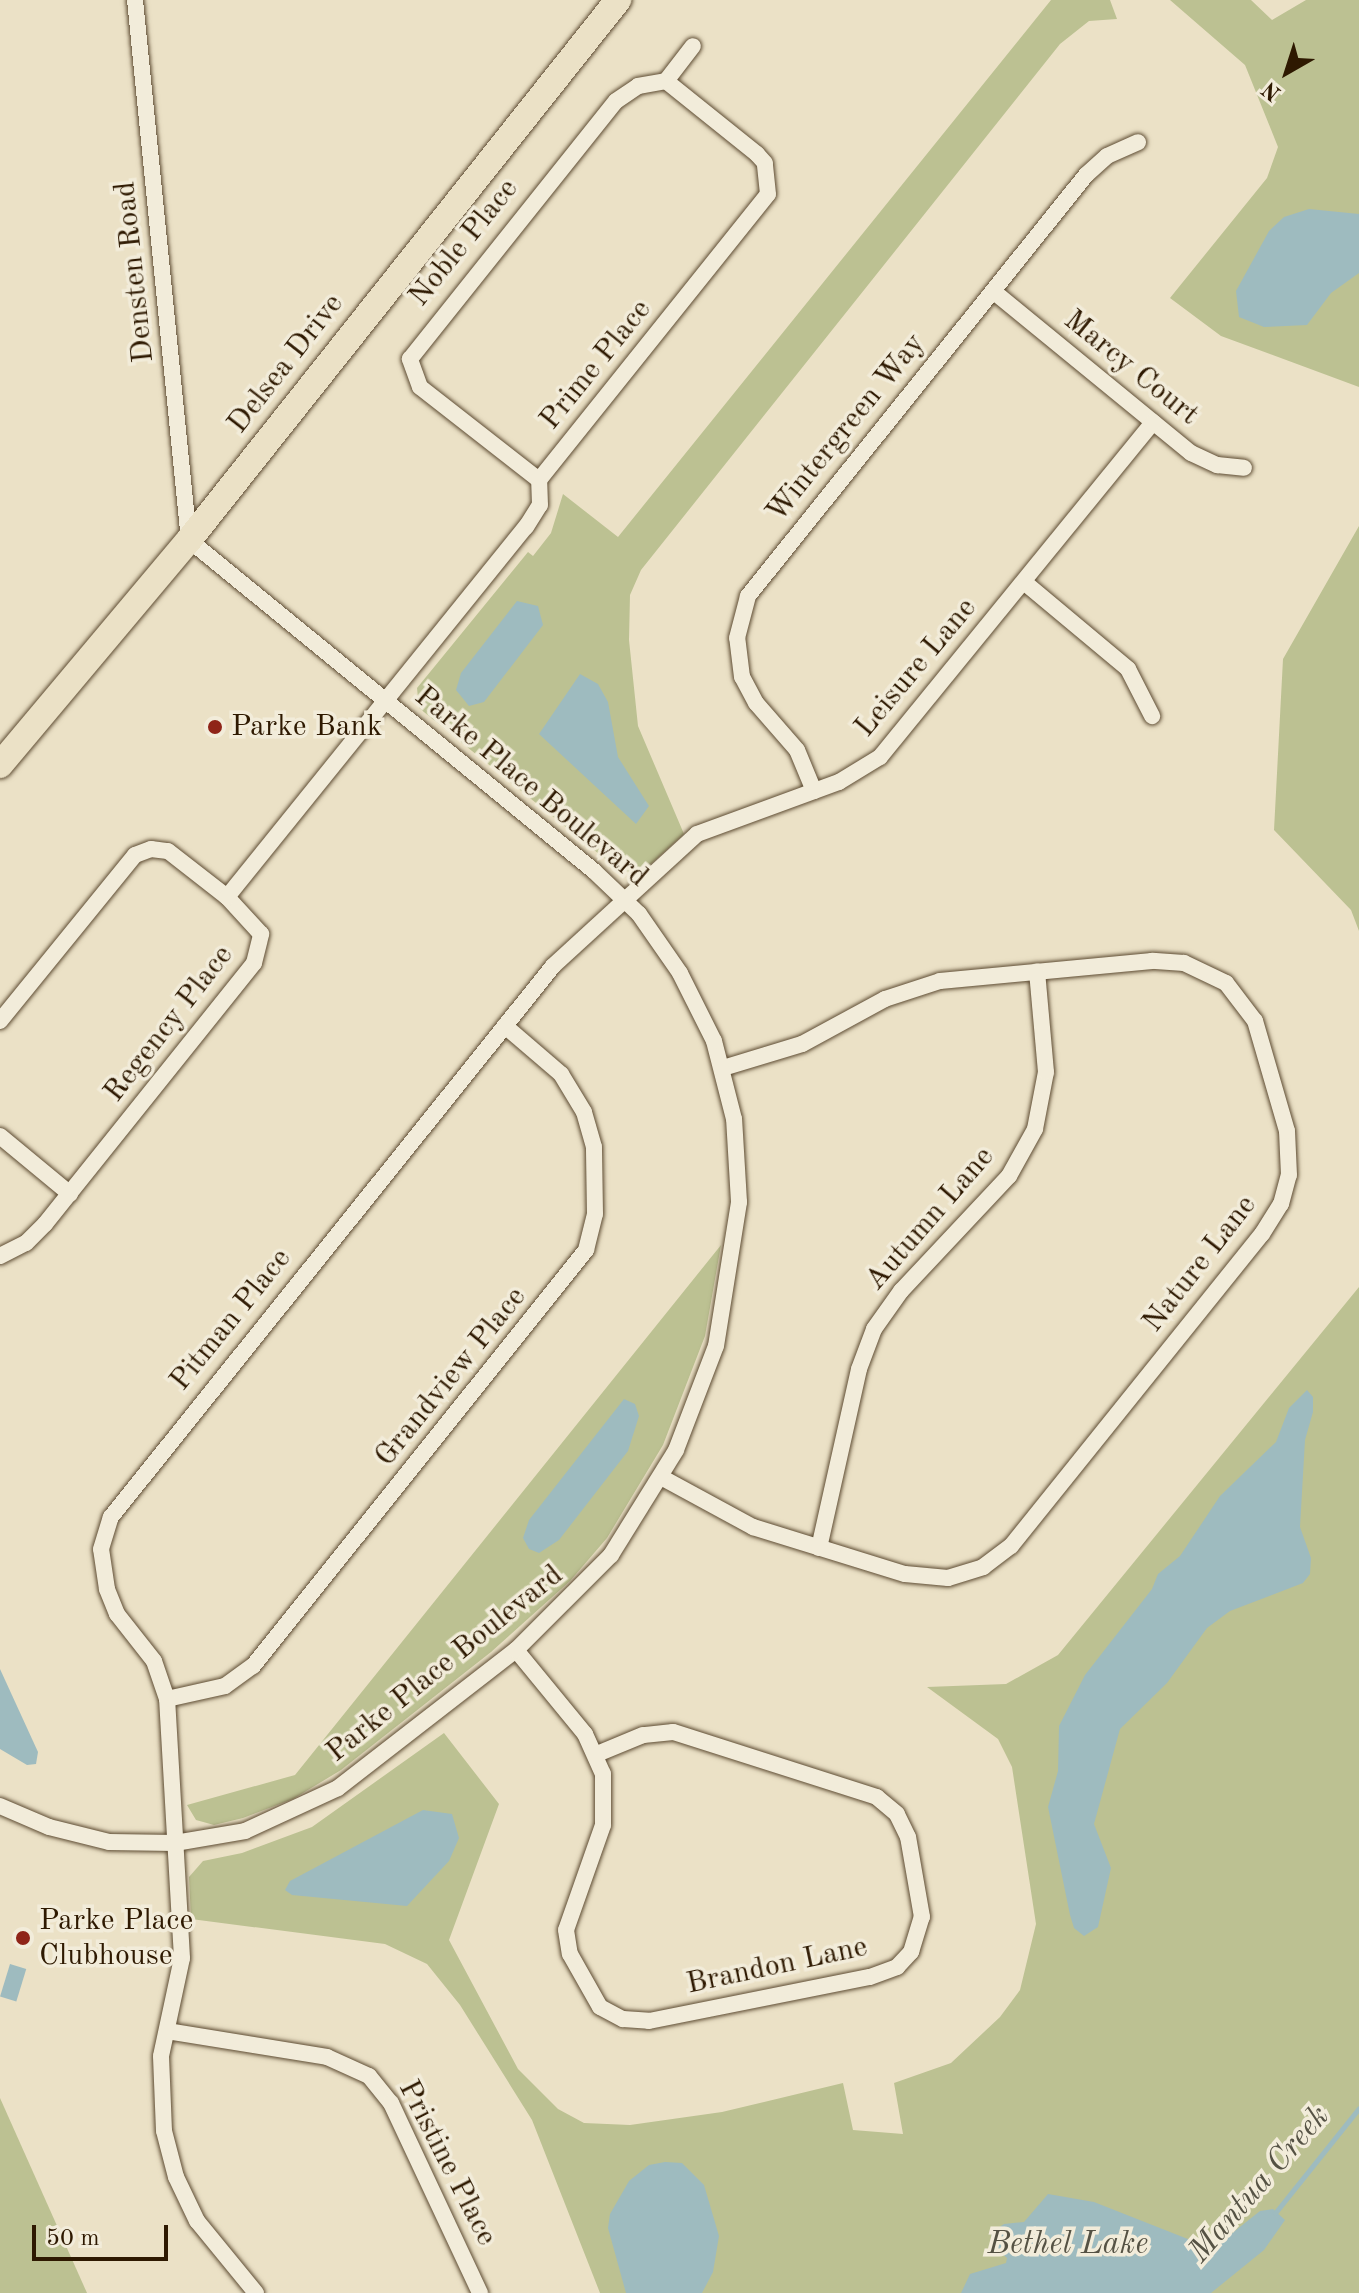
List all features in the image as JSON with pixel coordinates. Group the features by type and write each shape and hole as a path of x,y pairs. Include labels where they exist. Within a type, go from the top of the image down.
{"main road":[{"name":"Delsea Drive","path":"0,765 189,540 618,0"}],"street":[{"name":"Densten Road","path":"135,0 189,540"},
{"path":"666,81 693,46"},
{"name":"Prime Place","path":"385,702 534,516 542,493 539,480 768,194 765,163 757,154 666,81"},
{"name":"Noble Place","path":"539,480 420,387 410,359 616,101 638,86 666,81"},
{"name":"Wintergreen Way","path":"814,791 797,750 745,685 737,648 742,612 759,579 1093,167 1138,142"},
{"name":"Marcy Court","path":"993,291 1199,458 1244,468"},
{"name":"Leisure Lane","path":"625,899 697,834 855,775 885,752 1153,422"},
{"name":"Parke Place Boulevard","path":"0,1806 97,1840 175,1843 245,1831 320,1798 516,1650 594,1575 661,1477 707,1374 733,1264 738,1152 723,1068 680,973 625,899 189,540"},
{"path":"1024,582 1128,669 1152,716"},
{"name":"Regency Place","path":"0,1256 34,1236 258,956 258,928 227,897 385,702"},
{"path":"0,1021 135,855 151,849 168,851 227,897"},
{"name":"Pitman Place","path":"175,1843 167,1699 154,1661 117,1614 107,1589 101,1549 111,1517 553,966 625,899"},
{"name":"Nature Lane","path":"661,1477 741,1522 819,1548 936,1579 967,1573 997,1557 1262,1234 1284,1198 1290,1167 1287,1131 1259,1030 1233,990 1200,968 1168,961 1037,971 918,987 802,1044 723,1068"},
{"name":"Autumn Lane","path":"819,1548 859,1369 874,1329 896,1297 1009,1176 1035,1129 1046,1072 1037,971"},
{"name":"Grandview Place","path":"167,1699 225,1686 253,1666 586,1250 595,1222 594,1156 584,1112 551,1063 505,1026"},
{"path":"0,1136 70,1194"},
{"name":"Brandon Lane","path":"516,1650 597,1754 605,1783 604,1817 569,1912 567,1939 589,1993 608,2012 649,2021 837,1984 891,1970 911,1952 922,1917 908,1837 897,1814 877,1797 673,1732 643,1735 597,1754"},
{"path":"175,1843 182,1968 167,2031 160,2082 164,2131 176,2177 204,2232 256,2293"},
{"name":"Pristine Place","path":"167,2031 327,2057 376,2082 391,2103 480,2293"}],"green space":[{"path":"1051,0 1110,0 1117,19 1089,21 1060,44 641,570 630,595 629,640 638,726 684,834 642,872 620,871 419,708 417,688 528,552 533,556 551,533 563,494 618,537"},
{"path":"1170,0 1251,0 1272,20 1306,0 1359,0 1359,387 1221,336 1170,298 1267,178 1278,147 1245,65"},
{"path":"1359,526 1359,931 1351,910 1274,830 1283,659"},
{"path":"721,1245 705,1336 663,1445 607,1538 570,1581 491,1652 341,1770 293,1799 243,1818 214,1825 196,1820 187,1805 295,1775"},
{"path":"1359,1287 1359,2293 600,2293 532,2120 460,2005 427,1964 385,1944 191,1919 189,1877 203,1861 242,1853 312,1827 444,1733 499,1804 449,1940 518,2069 558,2109 584,2123 630,2125 722,2112 843,2083 853,2130 903,2134 894,2083 951,2063 1000,2017 1020,1990 1036,1924 1012,1767 998,1739 927,1687 1006,1684 1058,1655"},
{"path":"0,2098 87,2293 0,2293"}],"water":[{"path":"1309,209 1359,214 1359,273 1331,293 1307,325 1264,327 1239,317 1236,291 1269,231 1284,217"},
{"path":"517,601 538,606 543,625 484,702 469,706 456,690 461,673"},
{"path":"580,674 598,684 608,702 618,757 649,806 636,824 539,734"},
{"path":"1307,1390 1313,1397 1313,1412 1305,1440 1300,1527 1311,1558 1310,1574 1303,1583 1230,1611 1207,1628 1167,1683 1120,1729 1094,1824 1111,1868 1098,1927 1084,1936 1074,1928 1070,1915 1048,1807 1058,1771 1059,1726 1085,1675 1152,1589 1158,1574 1180,1556 1220,1496 1276,1442 1289,1408"},
{"path":"624,1399 635,1404 639,1416 628,1451 559,1540 539,1553 529,1549 523,1538 529,1520"},
{"path":"0,1669 38,1752 36,1764 27,1765 0,1749"},
{"path":"423,1810 452,1814 459,1838 449,1861 407,1906 292,1895 285,1890 290,1881"},
{"path":"10,1964 26,1969 16,2001 0,1997"},
{"path":"682,2163 704,2185 719,2236 713,2272 702,2293 626,2293 608,2228 610,2214 629,2181 649,2165"},
{"name":"Bethel Lake","path":"1048,2194 1094,2202 1203,2245 1221,2242 1260,2211 1273,2209 1285,2220 1264,2250 1211,2293 961,2293 970,2274 1006,2263 1007,2258 990,2243 992,2232 1004,2224 1024,2222"}],"waterway":[{"name":"Mantua Creek","path":"1275,2213 1359,2108"}],"place":[{"name":"Parke Bank","path":"215,727"},
{"name":"Parke Place Clubhouse","path":"23,1938"}]}
